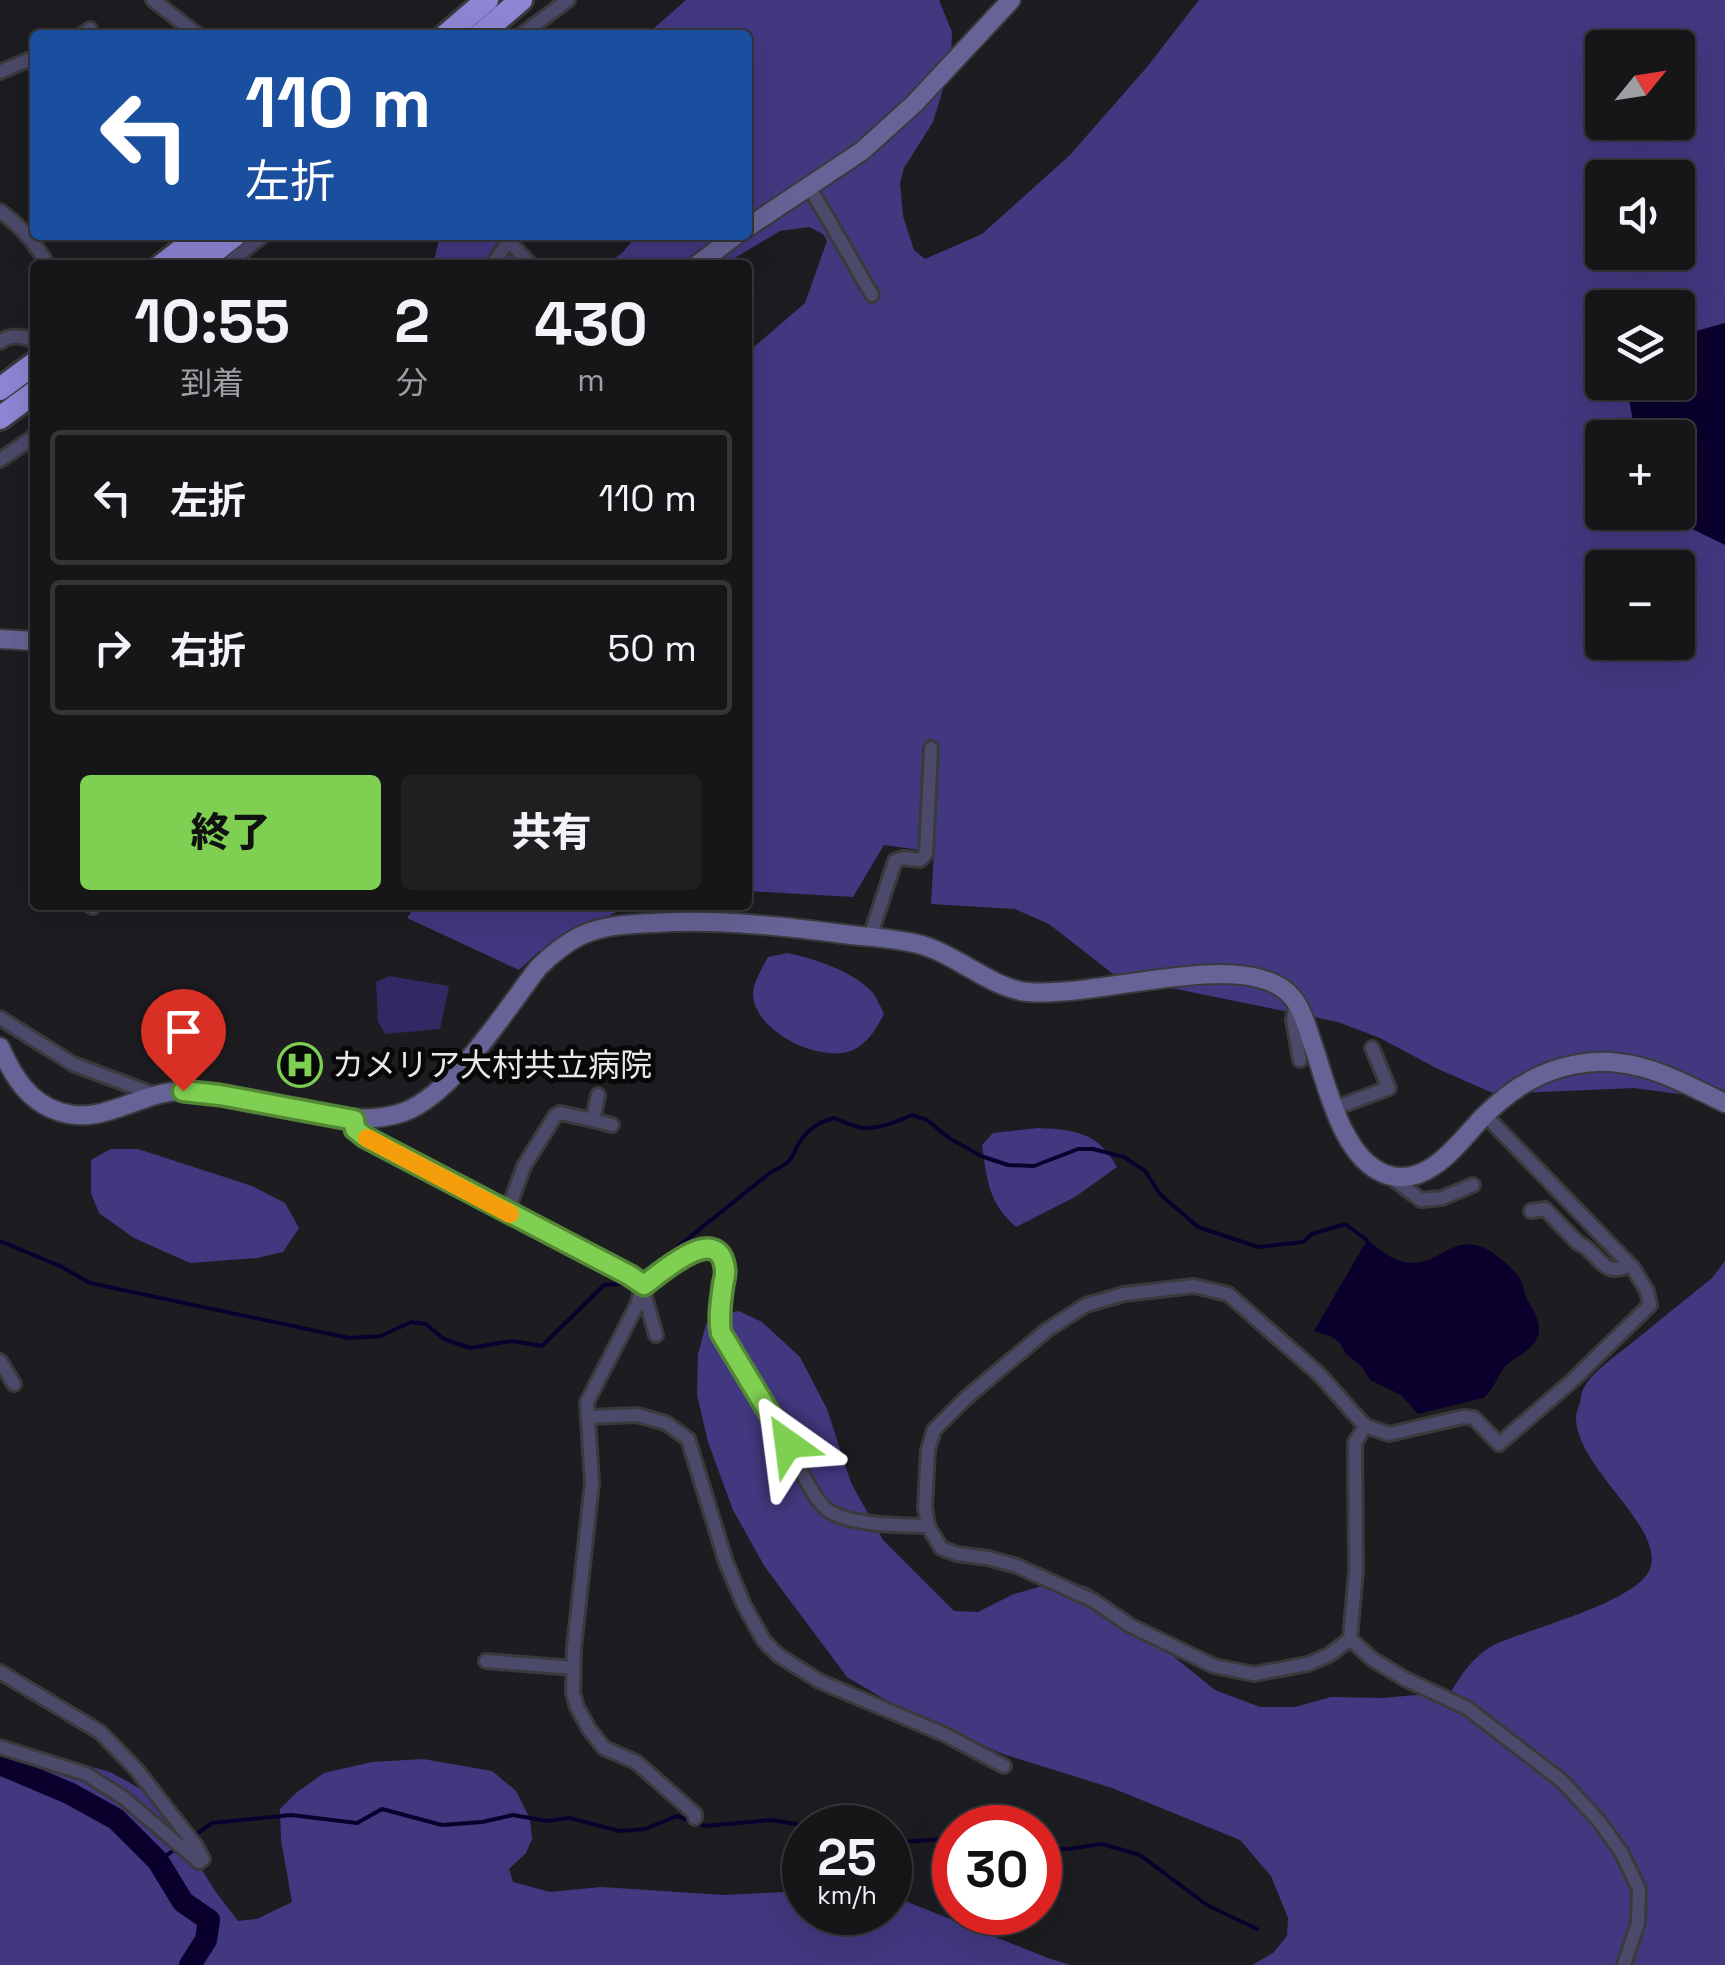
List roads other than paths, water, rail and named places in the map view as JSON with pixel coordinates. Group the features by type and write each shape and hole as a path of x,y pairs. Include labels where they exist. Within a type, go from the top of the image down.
{"highway":[{"path":"448,30 476,0"},
{"path":"449,30 486,0"},
{"path":"486,30 520,0"},
{"path":"168,260 194,240"},
{"path":"202,260 228,240"},
{"path":"0,389 30,376"},
{"path":"0,418 30,379"}],"street":[{"path":"153,0 192,30"},
{"path":"528,30 568,0"},
{"path":"752,224 862,151 914,104 1010,0"},
{"path":"0,72 30,59"},
{"path":"809,186 872,295"},
{"path":"0,211 30,238"},
{"path":"232,260 258,240"},
{"path":"508,240 526,260"},
{"path":"704,260 730,240"},
{"path":"0,342 20,336 30,339"},
{"path":"0,460 30,439"},
{"path":"0,640 30,641"},
{"path":"870,937 895,861 920,860 926,854 931,748"},
{"path":"0,1047 12,1074 42,1104 86,1117 156,1095 183,1091 354,1120 388,1116 408,1110 451,1080 538,968 554,952 580,936 623,925 701,920 761,923 915,943 1026,992 1204,975 1265,978 1286,990 1300,1008 1342,1127 1357,1154 1421,1200 1442,1198 1473,1184"},
{"path":"1296,1002 1293,1020 1300,1060"},
{"path":"0,1018 73,1064 156,1095"},
{"path":"1335,1108 1388,1088 1372,1048"},
{"path":"1390,1176 1428,1170 1448,1156 1502,1100 1529,1080 1559,1068 1617,1062 1644,1068 1725,1103"},
{"path":"593,1120 598,1094"},
{"path":"506,1212 524,1166 555,1116 560,1112 612,1125"},
{"path":"1365,1426 1355,1443 1356,1571 1350,1639 1308,1664 1254,1674 1214,1666 1129,1625 1094,1601 1017,1566 941,1548 928,1526 927,1466 934,1430 1048,1330 1086,1305 1124,1294 1194,1286 1228,1294 1319,1374 1365,1426 1389,1434 1474,1418 1499,1444 1573,1380 1650,1305 1647,1291 1630,1265 1485,1115"},
{"path":"354,1120 355,1129 365,1137 638,1281 656,1335"},
{"path":"1532,1211 1545,1209 1607,1268 1618,1271 1630,1265"},
{"path":"638,1281 694,1249 707,1248 719,1254 725,1269 721,1333 826,1509 844,1518 928,1526"},
{"path":"638,1281 637,1304 587,1402 592,1483 573,1693 588,1729 604,1748 636,1762 658,1779 687,1805 694,1818"},
{"path":"0,1360 14,1384"},
{"path":"588,1418 638,1416 666,1423 688,1439 726,1562 744,1605 764,1640 778,1655 819,1681 946,1735 1004,1766"},
{"path":"1350,1639 1372,1659 1405,1679 1467,1708 1562,1781 1599,1821 1622,1852 1639,1889 1638,1923 1624,1965"},
{"path":"486,1661 573,1668"},
{"path":"0,1672 100,1732 136,1769 204,1859 199,1862 124,1798 86,1774 0,1747"}],"waterway":[{"path":"640,1277 787,1163 810,1130 833,1118 865,1128 912,1115 927,1120 981,1156 1008,1165 1034,1166 1078,1149 1124,1157 1145,1171 1160,1194 1198,1227 1258,1247 1303,1242 1312,1234 1345,1224 1367,1240"},
{"path":"0,1241 90,1283 349,1338 381,1336 411,1322 426,1324 444,1339 470,1348 512,1341 542,1346 604,1285 632,1283"},
{"path":"0,1764 69,1793 116,1819 158,1861 183,1902 209,1920 206,1940 190,1965"},
{"path":"195,1835 212,1823 291,1815 357,1823 382,1809 442,1825 513,1815 547,1821 569,1818 620,1831 645,1829 677,1816 705,1826 782,1822"},
{"path":"912,1841 932,1840"},
{"path":"1062,1849 1102,1844 1140,1855 1207,1905 1257,1929"},
{"path":"158,1861 177,1848"}],"place":[{"name":"カメリア大村共立病院","path":"300,1065"}]}
